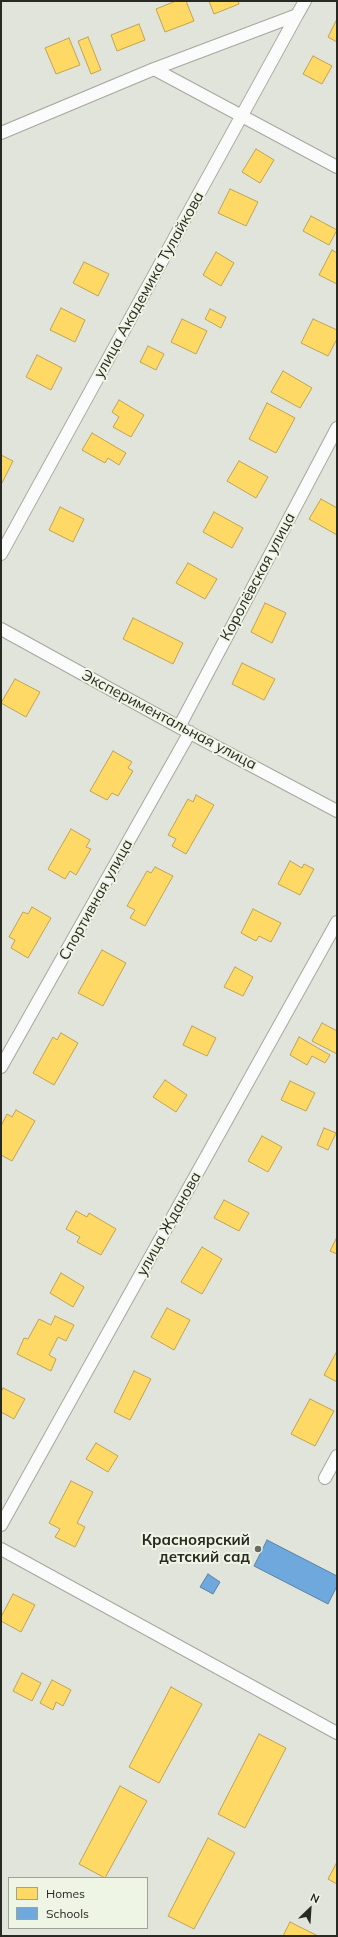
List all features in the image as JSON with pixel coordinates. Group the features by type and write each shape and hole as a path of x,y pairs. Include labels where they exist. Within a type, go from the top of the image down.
{"street":[{"name":"улица Академика Тулайкова","path":"1,554 305,1"},
{"path":"1,133 154,69 296,15"},
{"path":"154,69 337,167"},
{"name":"Королёвская улица","path":"185,729 337,428"},
{"name":"Экспериментальная улица","path":"1,629 337,811"},
{"name":"Спортивная улица","path":"1,1068 185,729"},
{"name":"улица Жданова","path":"1,1525 337,922"},
{"path":"325,1478 337,1456"},
{"path":"1,1549 337,1733"}],"building: Homes":[{"path":"176,1 186,1 194,21 165,32 156,9"},
{"path":"209,1 238,1 239,4 214,14"},
{"path":"337,19 337,42 328,37"},
{"path":"139,24 145,40 117,51 111,35"},
{"path":"88,37 101,70 91,74 78,41"},
{"path":"69,38 80,65 56,74 45,48"},
{"path":"313,56 332,66 322,84 303,74"},
{"path":"256,149 274,160 260,183 242,172"},
{"path":"230,189 258,202 246,226 218,213"},
{"path":"311,216 337,230 329,245 303,231"},
{"path":"332,250 337,253 337,284 319,275"},
{"path":"216,252 234,263 221,286 203,275"},
{"path":"84,262 109,274 98,296 73,283"},
{"path":"61,308 85,320 75,342 50,330"},
{"path":"210,309 226,317 221,328 205,319"},
{"path":"182,319 207,331 196,354 171,342"},
{"path":"313,319 337,330 337,339 328,356 301,343"},
{"path":"148,346 164,354 156,370 140,362"},
{"path":"37,355 62,368 51,390 26,377"},
{"path":"283,371 312,388 300,408 271,392"},
{"path":"119,400 144,415 131,437 113,427 119,417 112,412"},
{"path":"267,403 295,418 276,453 249,439"},
{"path":"92,433 126,453 119,465 108,458 105,463 82,450"},
{"path":"1,455 13,461 2,483 1,482"},
{"path":"239,461 268,477 256,498 227,481"},
{"path":"321,499 337,508 337,535 309,519"},
{"path":"60,507 84,519 73,542 49,530"},
{"path":"214,512 243,528 232,548 203,532"},
{"path":"188,563 217,579 205,599 176,583"},
{"path":"265,603 286,613 272,643 251,632"},
{"path":"133,618 183,643 173,664 123,639"},
{"path":"242,663 275,679 264,700 232,684"},
{"path":"15,679 40,692 26,717 1,703"},
{"path":"113,751 132,762 128,768 133,771 118,796 112,793 107,800 90,791"},
{"path":"196,795 214,805 186,854 172,846 176,839 168,835 188,799 193,802"},
{"path":"71,829 90,840 86,847 91,849 76,875 70,871 65,879 48,869"},
{"path":"290,861 302,868 304,864 314,869 300,895 278,884"},
{"path":"155,867 173,876 145,926 130,918 135,910 127,906 147,871 151,873"},
{"path":"32,907 51,918 28,958 11,948 15,940 9,937 23,912 28,914"},
{"path":"253,909 281,923 271,942 259,936 256,941 241,933"},
{"path":"102,950 126,963 103,1006 78,993"},
{"path":"235,967 253,977 243,996 224,987"},
{"path":"322,1023 337,1031 337,1054 312,1041"},
{"path":"192,1026 216,1038 207,1056 183,1045"},
{"path":"61,1033 78,1043 54,1085 33,1073 53,1037 57,1040"},
{"path":"299,1037 330,1055 325,1063 312,1056 307,1065 290,1055"},
{"path":"165,1080 187,1095 176,1112 153,1097"},
{"path":"290,1081 315,1093 306,1111 281,1100"},
{"path":"16,1110 35,1121 12,1161 1,1155 1,1126 7,1114 12,1117"},
{"path":"324,1128 336,1133 328,1150 317,1145"},
{"path":"262,1136 282,1147 268,1172 248,1161"},
{"path":"224,1200 249,1213 239,1231 214,1218"},
{"path":"76,1211 87,1217 89,1213 116,1229 101,1255 77,1242 80,1237 66,1229"},
{"path":"337,1237 337,1254 330,1251"},
{"path":"202,1247 222,1259 202,1294 181,1282"},
{"path":"61,1273 84,1287 73,1307 50,1293"},
{"path":"167,1308 190,1320 174,1350 151,1337"},
{"path":"55,1316 74,1325 66,1341 58,1337 49,1355 56,1359 51,1371 17,1354 24,1338 28,1339 39,1319 51,1325"},
{"path":"337,1351 337,1382 324,1375"},
{"path":"134,1371 151,1379 130,1420 114,1412"},
{"path":"3,1388 25,1399 14,1419 1,1412 1,1392"},
{"path":"310,1399 334,1411 315,1446 291,1434"},
{"path":"96,1443 118,1456 108,1472 86,1459"},
{"path":"71,1481 93,1492 77,1523 85,1527 75,1547 55,1537 60,1529 49,1523"},
{"path":"13,1594 35,1605 21,1632 1,1621 1,1617"},
{"path":"22,1673 41,1683 32,1701 13,1691"},
{"path":"52,1680 71,1690 63,1706 56,1702 53,1710 40,1703"},
{"path":"171,1687 202,1704 159,1783 129,1767"},
{"path":"259,1734 286,1748 245,1828 218,1814"},
{"path":"120,1786 147,1801 106,1877 79,1864"},
{"path":"208,1838 235,1853 194,1929 168,1916"},
{"path":"337,1862 337,1884 328,1879"},
{"path":"290,1922 318,1936 283,1936"}],"building: Schools":[{"path":"267,1540 337,1576 337,1586 328,1604 254,1566"},
{"path":"208,1574 220,1582 213,1594 200,1587"}],"place":[{"name":"Красноярский детский сад","path":"258,1549"}]}
